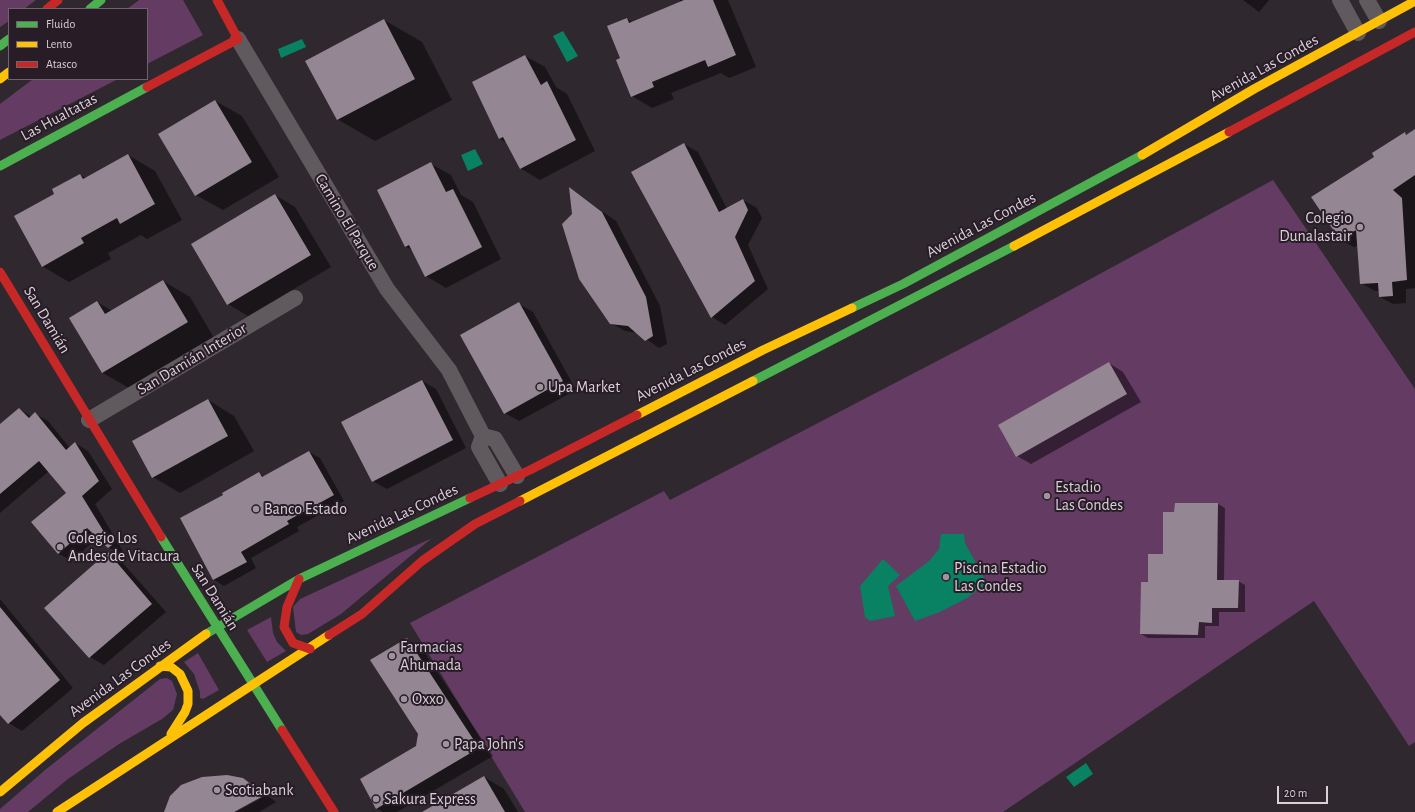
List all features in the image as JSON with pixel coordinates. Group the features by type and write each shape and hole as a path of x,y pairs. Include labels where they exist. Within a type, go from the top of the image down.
{"main road":[{"path":"48,8 58,0"},
{"path":"91,8 101,0"},
{"name":"Camino El Parque","path":"217,1 238,38"},
{"name":"Avenida Las Condes","path":"0,792 83,724 160,666 216,628 299,579 517,476 763,350 881,294 1003,231 1134,160 1254,89 1415,1"},
{"path":"57,812 362,614 422,561 475,524 947,282 1415,32"},
{"name":"Las Hualtatas","path":"0,166 238,38"},
{"path":"0,46 8,39"},
{"path":"0,80 8,73"},
{"name":"San Damián","path":"0,272 216,628 253,685 285,739 334,812"},
{"path":"299,579 287,606 284,627 287,635 293,643 310,649"},
{"path":"160,666 171,668 180,674 188,691 188,704 185,712 169,738"}],"street":[{"path":"1340,0 1358,33"},
{"path":"1367,0 1379,21"},
{"name":"Camino El Parque","path":"238,38 387,289 449,370 483,436 479,448 500,484"},
{"name":"San Damián Interior","path":"89,420 295,298"},
{"path":"483,436 495,439 517,476"}],"shaded area":[{"path":"0,0 36,0 25,8 8,8 8,22 0,27"},
{"path":"139,0 183,0 203,35 148,63 148,8 128,8"},
{"path":"563,31 578,56 567,62 553,36"},
{"path":"302,39 306,47 281,58 278,49"},
{"path":"32,80 116,80 0,140 0,104"},
{"path":"475,149 483,164 468,171 461,155"},
{"name":"Estadio Las Condes","path":"1273,180 1415,389 1415,742 1409,746 1314,601 1003,812 525,812 410,623 664,491 670,500 989,334"},
{"name":"Piscina Estadio Las Condes","path":"941,534 964,534 965,543 987,583 967,598 940,612 915,621 896,586 929,561 939,549"},
{"path":"432,538 341,614 308,634 301,635 296,632 293,607 300,599"},
{"path":"883,559 900,575 888,586 895,616 870,621 865,617 860,586"},
{"path":"271,617 273,633 277,642 286,651 267,662 247,630"},
{"path":"198,653 219,690 203,699 200,698 200,692 194,674 184,662"},
{"path":"167,678 172,681 177,694 173,710 162,719 119,744 68,779 28,812 0,812 0,809 45,770 160,679"},
{"path":"1086,763 1093,774 1074,787 1066,777"}],"building":[{"path":"684,0 713,0 736,55 708,67 705,60 652,82 654,87 631,97 616,60 620,58 607,26 627,18 629,23"},
{"path":"384,19 415,79 337,120 305,61"},
{"path":"525,55 541,85 547,81 576,140 520,169 503,137 499,139 472,82"},
{"path":"215,100 252,162 195,196 158,134"},
{"path":"1415,129 1415,175 1393,190 1402,198 1407,280 1392,282 1393,296 1379,297 1378,283 1360,284 1356,230 1340,240 1311,197 1374,157 1372,153 1405,132 1406,135"},
{"path":"684,143 719,212 743,199 748,210 735,237 755,281 711,318 631,172"},
{"path":"128,154 155,204 120,224 117,218 81,238 84,243 42,267 14,216 54,194 52,189 80,174 83,179"},
{"path":"431,162 446,192 453,189 482,247 425,277 409,245 405,247 377,190"},
{"path":"569,187 602,212 646,297 653,336 645,341 628,326 610,324 579,279 562,224 572,214"},
{"path":"275,194 311,255 227,305 191,244"},
{"path":"163,280 188,322 102,373 69,318 97,301 105,314"},
{"path":"519,302 563,381 504,414 460,335"},
{"path":"1109,362 1127,394 1016,457 998,425"},
{"path":"422,380 453,440 372,482 341,422"},
{"path":"208,399 228,436 152,478 132,441"},
{"path":"19,408 29,418 35,412 66,450 75,442 99,481 82,496 112,545 108,548 87,528 58,554 31,522 66,493 39,461 0,494 0,424"},
{"path":"309,451 334,495 287,521 289,524 241,552 247,562 213,580 180,518 223,495 222,493 259,472 262,477"},
{"path":"1175,503 1218,503 1217,580 1239,580 1238,608 1212,608 1212,623 1199,622 1198,635 1140,634 1141,582 1148,582 1148,554 1163,554 1163,512 1174,512"},
{"path":"108,552 152,604 89,658 44,608"},
{"path":"0,607 60,680 8,724 0,715"},
{"path":"407,638 479,748 376,809 360,779 416,746 418,734 370,660"},
{"name":"Scotiabank","path":"227,775 243,778 265,795 234,812 164,812 170,796 181,785 202,777"},
{"path":"484,776 505,812 422,812"}],"traffic: fast":[{"path":"91,8 101,0"},
{"path":"0,46 8,40"},
{"path":"0,166 147,87"},
{"path":"852,308 903,284 1142,155"},
{"path":"753,381 1014,246"},
{"path":"206,634 299,579 470,498"},
{"path":"161,537 282,730"}],"traffic: slow":[{"path":"1142,155 1254,89 1415,1"},
{"path":"0,79 8,73"},
{"path":"1014,246 1229,132"},
{"path":"637,415 763,350 852,308"},
{"path":"520,501 753,381"},
{"path":"0,792 83,723 206,634"},
{"path":"57,812 329,635"},
{"path":"160,666 171,667 180,674 188,691 188,704 185,712 171,734"}],"traffic: jam":[{"path":"48,8 58,0"},
{"path":"147,87 238,39 217,0"},
{"path":"1229,132 1415,32"},
{"path":"0,272 161,537"},
{"path":"470,498 530,470 637,415"},
{"path":"329,635 362,614 422,561 475,524 520,501"},
{"path":"299,579 287,607 284,627 293,643 310,649"},
{"path":"282,730 334,812"}],"place":[{"name":"Colegio Dunalastair","path":"1360,227"},
{"name":"Upa Market","path":"540,387"},
{"name":"Estadio Las Condes","path":"1047,496"},
{"name":"Banco Estado","path":"256,509"},
{"name":"Colegio Los Andes de Vitacura","path":"60,547"},
{"name":"Piscina Estadio Las Condes","path":"946,577"},
{"name":"Farmacias Ahumada","path":"392,656"},
{"name":"Oxxo","path":"404,699"},
{"name":"Papa John's","path":"446,744"},
{"name":"Scotiabank","path":"217,790"},
{"name":"Sakura Express","path":"376,799"}]}
